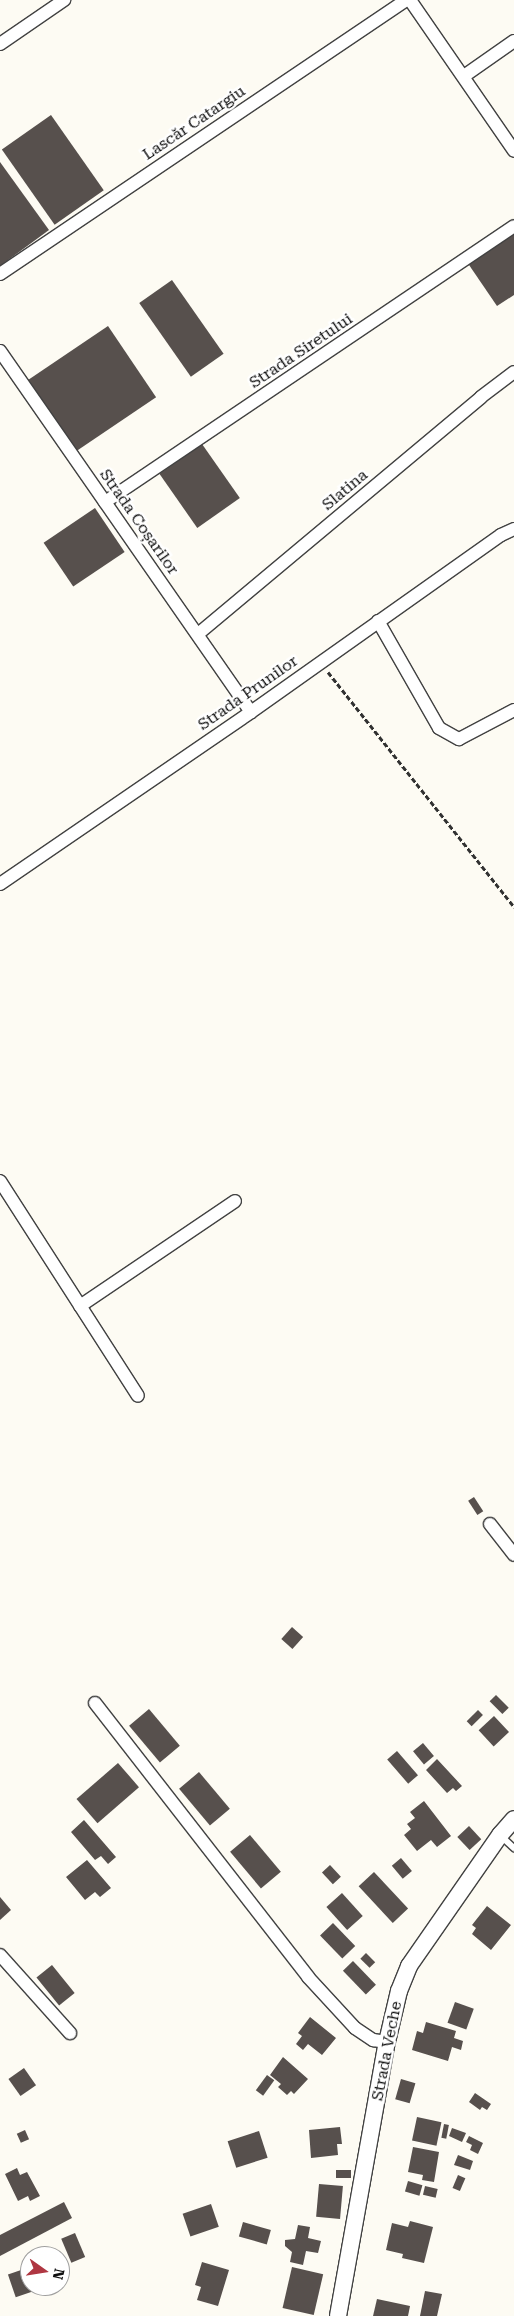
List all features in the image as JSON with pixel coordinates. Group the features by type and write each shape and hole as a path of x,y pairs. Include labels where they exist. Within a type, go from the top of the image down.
{"street":[{"path":"0,44 64,0"},
{"name":"Lascăr Catargiu","path":"0,274 406,0"},
{"path":"410,0 514,151"},
{"path":"464,76 514,41"},
{"name":"Strada Siretului","path":"105,502 514,226"},
{"name":"Strada Coșarilor","path":"0,351 198,634 250,712"},
{"name":"Slatina","path":"198,634 481,397 514,372"},
{"name":"Strada Prunilor","path":"0,884 250,712 501,535 514,529"},
{"path":"378,620 439,728 459,739 514,710"},
{"path":"0,1181 138,1396"},
{"path":"80,1306 235,1201"},
{"path":"490,1524 514,1555"},
{"path":"95,1703 308,1977 355,2028 373,2040 387,2042"},
{"name":"Strada Veche","path":"338,2316 387,2042 399,1991 409,1966 500,1835 514,1819"},
{"path":"0,1955 70,2033"}],"lane":[{"path":"500,1835 514,1848"}],"path":[{"path":"320,662 514,907"}],"building":[{"path":"51,115 104,190 55,225 2,149"},
{"path":"0,162 49,230 0,266"},
{"path":"514,229 514,295 497,306 467,262"},
{"path":"172,280 224,354 191,377 139,303"},
{"path":"108,326 156,397 73,453 25,382"},
{"path":"202,444 240,498 197,528 159,474"},
{"path":"95,508 125,552 73,587 44,543"},
{"path":"474,1497 483,1511 477,1515 468,1501"},
{"path":"292,1627 303,1637 292,1649 281,1639"},
{"path":"496,1695 509,1708 502,1714 490,1701"},
{"path":"149,1709 180,1746 160,1762 129,1726"},
{"path":"478,1710 483,1715 472,1726 467,1721"},
{"path":"494,1716 509,1732 494,1746 479,1730"},
{"path":"423,1743 434,1756 424,1764 413,1751"},
{"path":"397,1751 418,1775 408,1784 387,1760"},
{"path":"437,1759 462,1786 456,1791 453,1788 447,1793 426,1770"},
{"path":"118,1763 139,1787 97,1823 76,1799"},
{"path":"199,1772 230,1809 210,1825 179,1789"},
{"path":"424,1801 451,1836 437,1847 431,1840 417,1851 404,1835 411,1829 407,1824 415,1818 410,1812"},
{"path":"84,1820 116,1857 108,1864 101,1856 95,1860 71,1832"},
{"path":"469,1826 481,1839 470,1850 457,1837"},
{"path":"250,1835 281,1872 261,1888 230,1852"},
{"path":"401,1858 412,1871 403,1879 392,1866"},
{"path":"87,1860 111,1888 100,1897 95,1892 85,1900 66,1877"},
{"path":"330,1865 341,1877 333,1884 322,1873"},
{"path":"374,1872 408,1909 393,1923 359,1886"},
{"path":"342,1893 363,1916 347,1930 326,1907"},
{"path":"0,1897 11,1910 0,1920"},
{"path":"487,1906 511,1925 491,1950 472,1934 476,1928 472,1925"},
{"path":"333,1923 355,1946 342,1959 320,1936"},
{"path":"366,1953 375,1962 370,1968 360,1959"},
{"path":"353,1961 376,1985 366,1994 343,1971"},
{"path":"52,1965 75,1993 59,2006 36,1978"},
{"path":"455,2002 474,2009 466,2030 447,2023"},
{"path":"310,2017 336,2038 322,2055 308,2044 303,2050 296,2044 302,2036 298,2033"},
{"path":"426,2022 456,2031 454,2038 463,2041 461,2050 452,2047 448,2061 412,2050 417,2031 423,2033"},
{"path":"283,2057 308,2079 294,2094 291,2091 287,2095 278,2087 281,2084 270,2075"},
{"path":"24,2068 36,2085 20,2096 8,2079"},
{"path":"267,2075 274,2080 263,2096 256,2090"},
{"path":"401,2079 415,2083 410,2103 395,2099"},
{"path":"475,2093 491,2104 487,2110 482,2107 480,2110 469,2102"},
{"path":"417,2117 441,2122 436,2146 412,2140"},
{"path":"444,2124 449,2125 446,2139 441,2138"},
{"path":"340,2127 342,2144 337,2144 338,2155 311,2158 309,2130"},
{"path":"452,2128 466,2133 462,2142 449,2136"},
{"path":"25,2130 29,2139 21,2143 17,2134"},
{"path":"259,2131 268,2158 236,2168 228,2141"},
{"path":"469,2136 483,2143 478,2154 470,2150 472,2145 466,2142"},
{"path":"413,2147 439,2152 434,2182 422,2180 423,2175 408,2172"},
{"path":"458,2155 473,2161 470,2170 454,2165"},
{"path":"17,2168 20,2175 27,2172 40,2196 30,2201 28,2196 18,2201 5,2174"},
{"path":"336,2170 351,2170 351,2178 336,2178"},
{"path":"458,2175 465,2178 460,2191 453,2188"},
{"path":"408,2181 422,2185 419,2196 405,2192"},
{"path":"319,2184 343,2186 340,2219 316,2217"},
{"path":"425,2186 438,2189 436,2198 423,2195"},
{"path":"64,2202 72,2218 0,2256 0,2235"},
{"path":"211,2204 219,2227 190,2236 183,2214"},
{"path":"410,2221 433,2227 424,2263 402,2258 403,2254 386,2250 392,2223 408,2227"},
{"path":"243,2222 271,2230 267,2244 239,2236"},
{"path":"298,2225 310,2227 308,2238 321,2241 318,2253 306,2251 303,2265 290,2262 292,2252 285,2246 285,2240 295,2239"},
{"path":"75,2233 85,2257 71,2263 70,2246 64,2246 61,2239"},
{"path":"202,2262 229,2270 218,2306 197,2300 201,2287 195,2285"},
{"path":"292,2267 323,2274 314,2315 283,2308"},
{"path":"20,2270 20,2296 16,2297 8,2275"},
{"path":"425,2291 442,2294 437,2316 420,2316"},
{"path":"377,2299 410,2306 408,2316 373,2316"}]}
